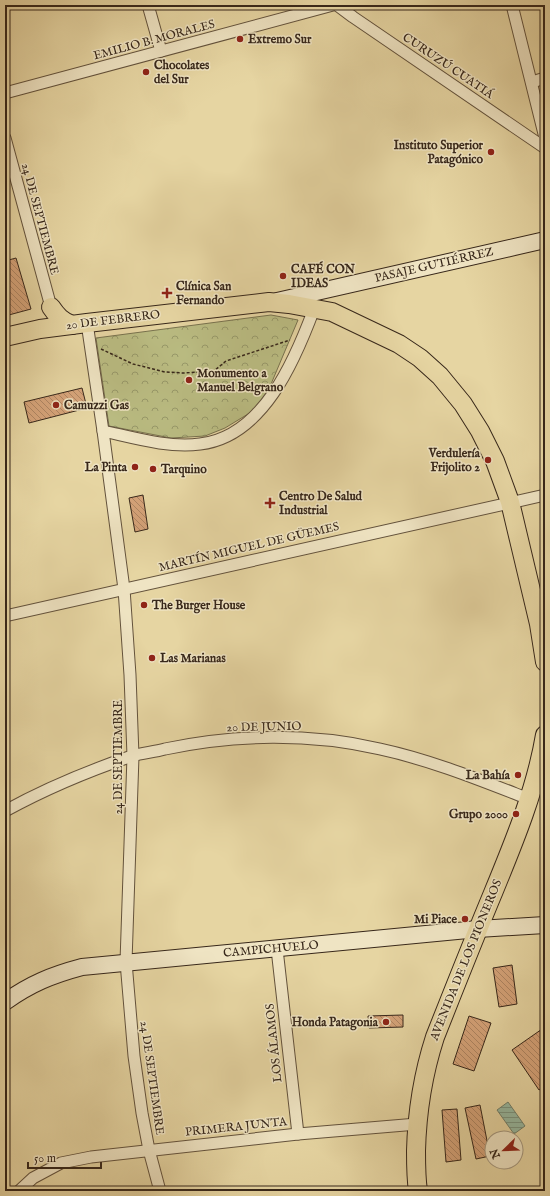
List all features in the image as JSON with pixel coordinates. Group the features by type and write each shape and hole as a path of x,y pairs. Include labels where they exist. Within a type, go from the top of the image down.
{"main road":[{"name":"20 DE FEBRERO","path":"5,338 40,330 79,324 269,302 332,312 399,344 420,358 440,376 463,404 480,431 495,460 510,502"},
{"path":"51,307 60,319 79,324"},
{"path":"40,330 49,317 51,307"},
{"path":"510,502 538,624 545,662"},
{"name":"AVENIDA DE LOS PIONEROS","path":"418,1191 416,1162 417,1124 422,1084 428,1058 435,1037 506,861 542,754 545,735"}],"street":[{"path":"148,5 160,51"},
{"name":"EMILIO B. MORALES","path":"5,93 332,5"},
{"name":"CURUZÚ CUATIÁ","path":"337,5 545,148"},
{"path":"512,5 545,138"},
{"path":"532,82 545,78"},
{"name":"24 DE SEPTIEMBRE","path":"5,138 51,307"},
{"name":"PASAJE GUTIÉRREZ","path":"269,302 545,240"},
{"path":"103,431 168,444 200,444 224,438 249,422 267,403 303,338 314,309 323,291"},
{"name":"24 DE SEPTIEMBRE","path":"79,324 90,344 124,589 130,675 133,756 126,962 134,1056 142,1114 149,1150 160,1191"},
{"name":"MARTÍN MIGUEL DE GÜEMES","path":"5,616 545,495"},
{"name":"20 DE JUNIO","path":"5,812 36,794 133,756 197,743 230,739 299,738 379,748 434,763 528,799"},
{"name":"CAMPICHUELO","path":"5,1002 14,995 43,979 61,972 82,967 478,929 545,925"},
{"name":"LOS ÁLAMOS","path":"277,949 298,1134"},
{"name":"PRIMERA JUNTA","path":"19,1191 33,1178 61,1163 91,1157 298,1134 417,1124"}],"path":[{"path":"90,344 133,364 165,372 184,373 214,371 226,361 285,340 303,338"}],"green space":[{"path":"271,315 298,320 266,396 248,414 225,428 205,436 171,438 109,426 96,338"}],"shaded area":[{"path":"508,1102 525,1126 520,1130 511,1130 497,1110"}],"building":[{"path":"16,258 31,309 5,316 5,261"},
{"name":"Camuzzi Gas","path":"82,388 87,408 29,423 24,402"},
{"path":"143,495 148,529 135,532 129,498"},
{"path":"512,965 517,1004 499,1007 493,968"},
{"name":"Honda Patagonia","path":"403,1015 403,1027 369,1028 368,1016"},
{"path":"469,1016 491,1023 474,1071 453,1064"},
{"path":"545,1027 545,1086 539,1090 512,1050"},
{"path":"480,1105 485,1130 484,1157 476,1159 465,1108"},
{"path":"457,1109 461,1160 446,1162 442,1110"}],"place":[{"name":"Extremo Sur","path":"240,39"},
{"name":"Chocolates del Sur","path":"146,72"},
{"name":"Instituto Superior Patagónico","path":"491,152"},
{"name":"CAFÉ CON IDEAS","path":"283,276"},
{"name":"Clínica San Fernando","path":"167,293"},
{"name":"Monumento a Manuel Belgrano","path":"189,380"},
{"name":"Camuzzi Gas","path":"56,405"},
{"name":"Verdulería Frijolito 2","path":"488,460"},
{"name":"La Pinta","path":"135,467"},
{"name":"Tarquino","path":"153,469"},
{"name":"Centro De Salud Industrial","path":"270,503"},
{"name":"The Burger House","path":"144,605"},
{"name":"Las Marianas","path":"152,658"},
{"name":"La Bahía","path":"518,775"},
{"name":"Grupo 2000","path":"516,814"},
{"name":"Mi Piace","path":"465,919"},
{"name":"Honda Patagonia","path":"386,1022"}]}
